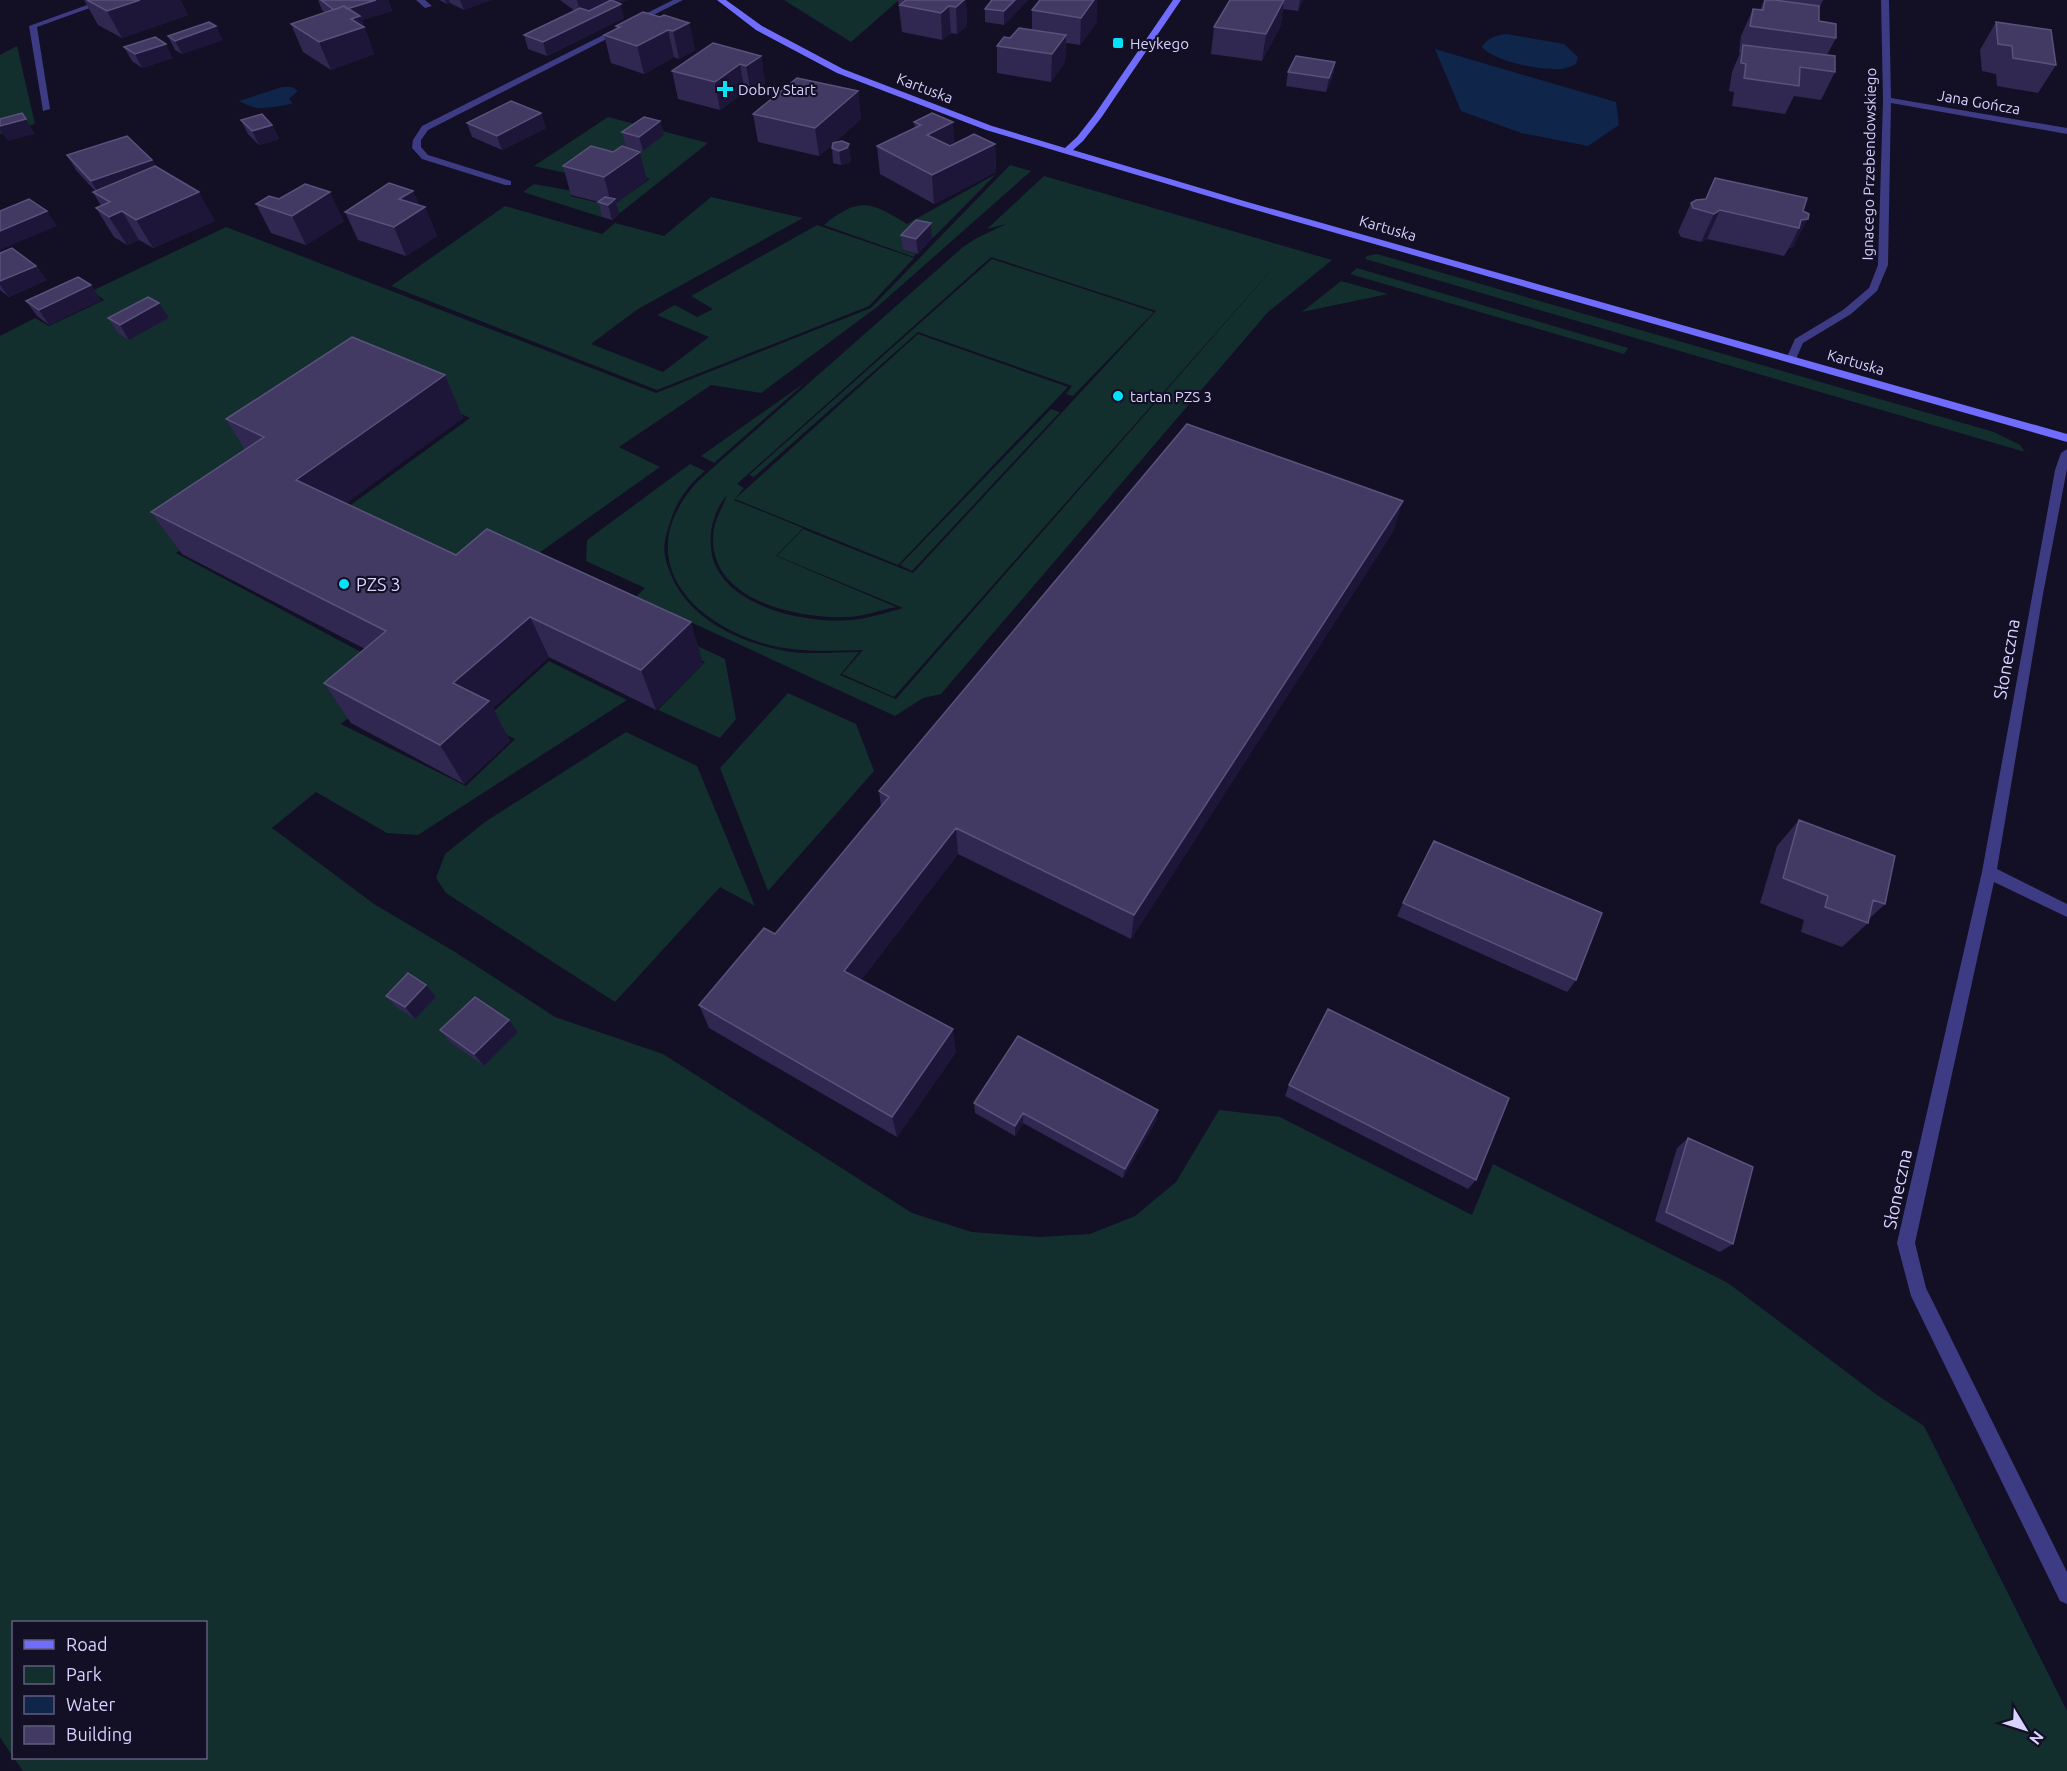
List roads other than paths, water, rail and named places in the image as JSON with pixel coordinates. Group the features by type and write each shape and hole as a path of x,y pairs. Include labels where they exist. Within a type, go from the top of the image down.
{"main road":[{"name":"Kartuska","path":"721,0 759,28 840,71 937,110 1065,152 2067,438"},
{"path":"1065,152 1080,139 1098,116 1177,0"}],"street":[{"path":"46,109 33,26 108,0"},
{"path":"420,0 428,6"},
{"path":"508,183 425,157 416,148 417,140 425,128 679,0"},
{"name":"Ignacego Przebendowskiego","path":"1791,359 1799,341 1847,312 1873,289 1883,265 1887,100 1885,0"},
{"name":"Jana Gończa","path":"1887,100 2067,131"},
{"name":"Słoneczna","path":"2067,453 2061,470 2037,594 1989,872 1906,1243 1917,1290 2067,1593"},
{"path":"1989,872 2067,911"}],"water":[{"path":"1507,34 1564,44 1578,57 1576,64 1562,69 1532,67 1497,57 1482,47 1492,37"},
{"path":"1435,49 1616,102 1619,125 1588,146 1521,133 1461,111"},
{"path":"282,87 292,87 298,91 289,99 293,103 261,108 251,107 239,101"}],"place":[{"name":"Heykego","path":"1118,43"},
{"name":"Dobry Start","path":"725,89"},
{"name":"tartan PZS 3","path":"1118,396"},
{"name":"PZS 3","path":"344,584"}]}
